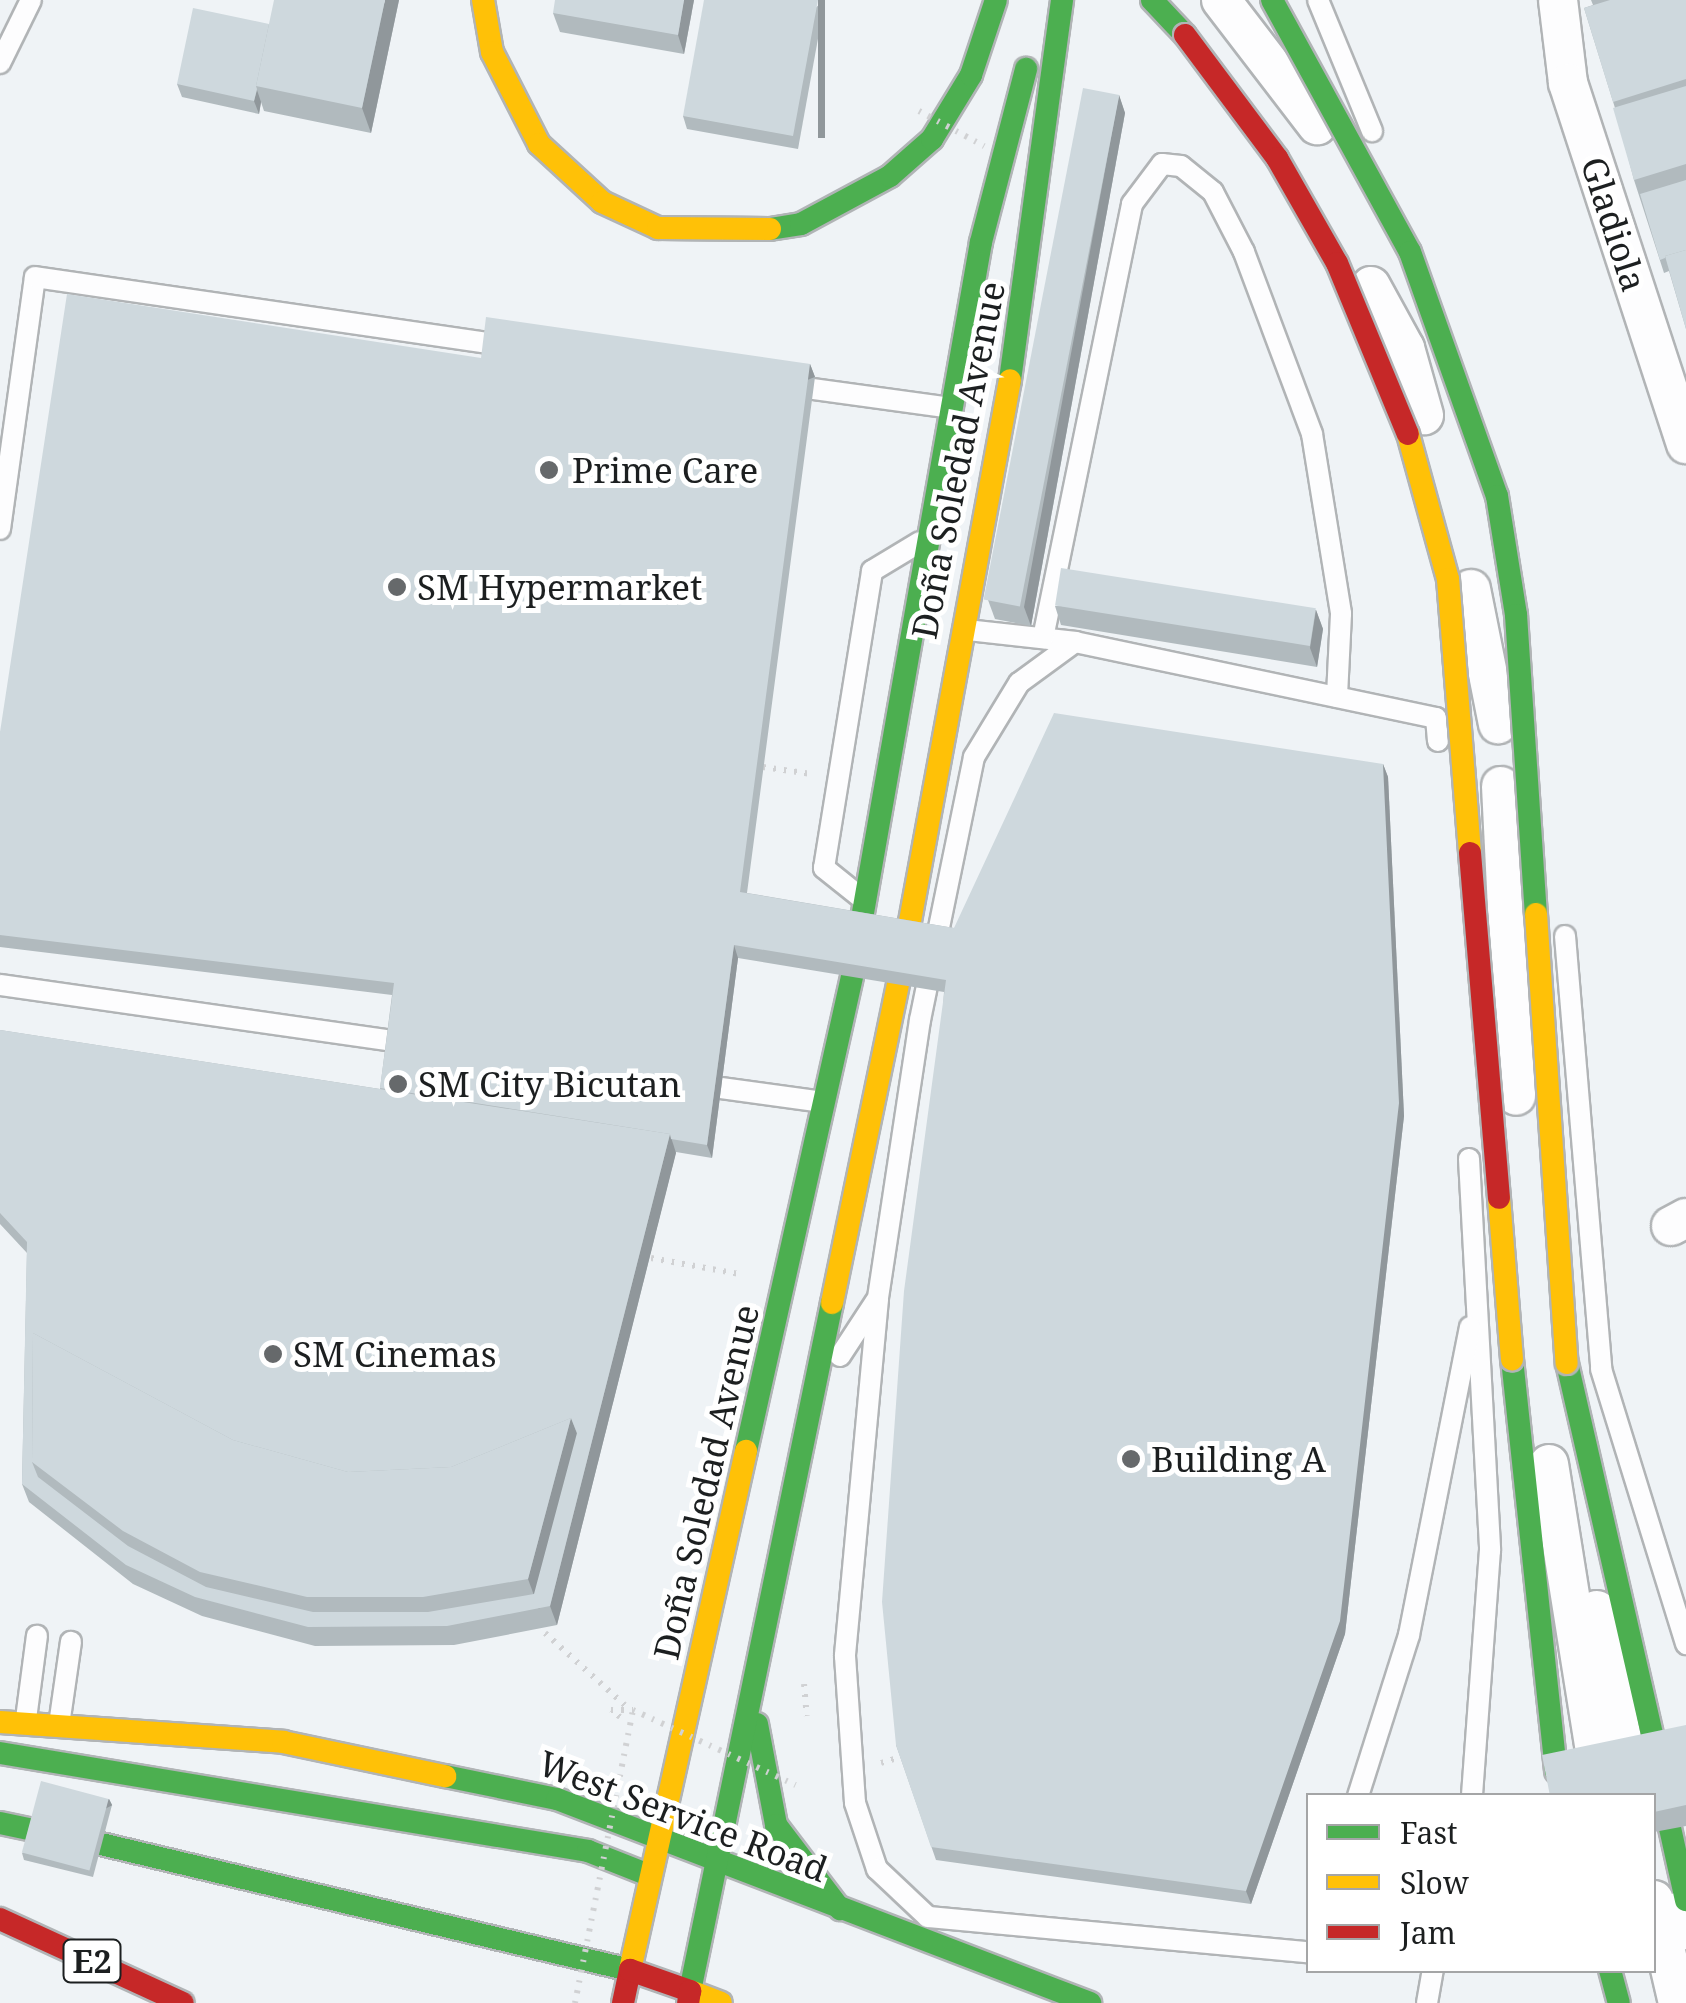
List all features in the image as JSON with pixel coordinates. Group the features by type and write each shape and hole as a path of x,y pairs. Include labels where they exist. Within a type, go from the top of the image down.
{"main road":[{"path":"483,0 492,52 539,144 602,202 658,228 732,235 801,224 890,176 932,139 971,75 996,0"},
{"name":"Doña Soledad Avenue","path":"864,913 980,242 1044,0"},
{"name":"Doña Soledad Avenue","path":"908,932 960,629 1034,253 1062,0"},
{"path":"1152,0 1277,158 1337,263 1414,446 1448,580 1478,994 1556,1772"},
{"path":"1272,0 1410,252 1496,496 1516,614 1567,1364 1656,1752"},
{"name":"Doña Soledad Avenue","path":"624,2003 647,1874 789,1284 852,976"},
{"path":"689,1997 898,984"},
{"path":"753,1674 762,1786 776,1825 845,1915"},
{"name":"West Service Road","path":"0,1722 60,1720 284,1742 557,1798 714,1865 1090,2003"},
{"name":"West Service Road","path":"0,1753 588,1851 744,1912"},
{"path":"0,1823 33,1830"},
{"path":"1670,1828 1686,1900"},
{"path":"101,1844 630,1970 689,1997 721,2003"},
{"name":"E2","path":"0,1918 183,2003"},
{"name":"E2","path":"0,1949 118,2003"},
{"path":"1611,1973 1619,2003"}],"street":[{"path":"1176,0 1301,158 1404,348 1462,546 1498,724"},
{"path":"1221,0 1324,134 1432,332 1492,538 1526,1295 1602,1793"},
{"name":"Gladiola","path":"1558,0 1568,83 1686,444"},
{"path":"1526,1295 1544,1350 1633,1793"},
{"path":"1656,1909 1678,2003"},
{"path":"1643,1973 1653,2003"}],"lane":[{"path":"0,63 31,0"},
{"path":"1318,0 1388,170"},
{"path":"1043,638 1132,204 1162,164 1181,166 1213,192 1244,252 1312,434 1341,614 1337,697"},
{"path":"0,530 35,278 489,342"},
{"path":"813,390 1003,419"},
{"path":"864,913 824,868 872,570 930,536"},
{"path":"960,629 1075,642 1436,718 1498,724 1552,781 1554,800"},
{"path":"920,860 974,756 1019,683 1075,642"},
{"path":"1436,718 1468,1132 1490,1550 1472,1793"},
{"path":"939,748 949,866"},
{"path":"974,756 949,866 878,1299 844,1656 856,1803 877,1869 928,1917 974,1926 1306,1952"},
{"path":"1563,913 1601,1369 1686,1644"},
{"path":"0,985 393,1040"},
{"path":"721,1088 828,1102"},
{"path":"813,1396 878,1299"},
{"path":"1359,1793 1409,1635 1476,1300"},
{"path":"1544,1350 1602,1536 1656,1793"},
{"path":"26,1719 37,1636"},
{"path":"60,1720 71,1642"},
{"path":"1656,1795 1686,1939"},
{"path":"1427,2003 1432,1973"}],"path":[{"path":"918,110 984,146"},
{"path":"763,767 820,775"},
{"path":"651,1258 789,1284"},
{"path":"545,1633 630,1708 795,1785"},
{"path":"620,1717 611,1710 630,1708"},
{"path":"576,2003 630,1708"},
{"path":"880,1764 900,1758"}],"building":[{"path":"274,0 385,0 362,108 256,86"},
{"path":"555,0 684,0 678,35 553,13"},
{"path":"704,0 818,0 793,136 683,116"},
{"path":"1610,0 1686,0 1686,79 1613,102 1584,8"},
{"path":"193,8 269,24 254,101 177,84"},
{"path":"1686,86 1686,164 1634,180 1613,108"},
{"path":"1083,88 1119,95 1020,606 984,599"},
{"path":"1686,180 1686,250 1660,260 1640,194"},
{"path":"1686,250 1686,329 1665,256"},
{"path":"67,294 481,358 486,317 810,364 740,892 954,928 1054,713 1383,764 1399,1103 1340,1621 1246,1891 931,1847 896,1745 882,1602 904,1291 946,980 734,945 707,1145 671,1139 670,1134 380,1088 394,983 0,935 0,732"},
{"path":"1061,568 1316,608 1310,646 1055,606"},
{"path":"0,1030 670,1134 550,1606 447,1626 308,1627 195,1597 126,1565 22,1484 27,1242 0,1213","holes":["33,1333 233,1440 348,1472 451,1467 571,1418 577,1433 534,1594 428,1612 313,1612 206,1587 128,1546 38,1477 32,1462"]},
{"path":"33,1333 233,1440 348,1472 451,1467 571,1418 528,1579 423,1597 307,1597 200,1572 123,1531 32,1462"},
{"path":"1686,1725 1686,1805 1656,1812 1656,1793 1549,1793 1542,1755"},
{"path":"41,1781 109,1799 89,1871 22,1852"}],"traffic: fast":[{"path":"770,229 801,224 890,176 932,139 971,75 996,0"},
{"path":"1010,380 1062,0"},
{"path":"1152,0 1185,35"},
{"path":"1272,0 1410,252 1497,496 1516,615 1536,914"},
{"path":"861,924 981,242 1026,69"},
{"path":"746,1451 852,976"},
{"path":"690,1991 832,1303"},
{"path":"1512,1359 1556,1772"},
{"path":"1567,1363 1656,1752"},
{"path":"757,1724 776,1825 840,1909"},
{"path":"0,1753 588,1851 649,1875"},
{"path":"445,1776 557,1799 1090,2003"},
{"path":"0,1823 33,1830"},
{"path":"1670,1828 1686,1900"},
{"path":"101,1844 630,1970"},
{"path":"1611,1973 1619,2003"}],"traffic: slow":[{"path":"483,0 492,52 539,144 602,202 658,228 770,229"},
{"path":"908,932 1010,380"},
{"path":"1408,434 1448,579 1470,853"},
{"path":"1536,914 1567,1363"},
{"path":"832,1303 898,984"},
{"path":"1499,1198 1512,1359"},
{"path":"630,1970 746,1451"},
{"path":"0,1722 283,1742 445,1776"},
{"path":"690,1991 721,2003"}],"traffic: jam":[{"path":"1185,35 1277,158 1337,263 1408,434"},
{"path":"1470,853 1499,1198"},
{"path":"0,1919 183,2003"},
{"path":"623,2003 630,1970 690,1991 688,2003"}],"place":[{"name":"Prime Care","path":"549,470"},
{"name":"SM Hypermarket","path":"397,587"},
{"name":"SM City Bicutan","path":"398,1084"},
{"name":"SM Cinemas","path":"273,1354"},
{"name":"Building A","path":"1131,1459"}]}
